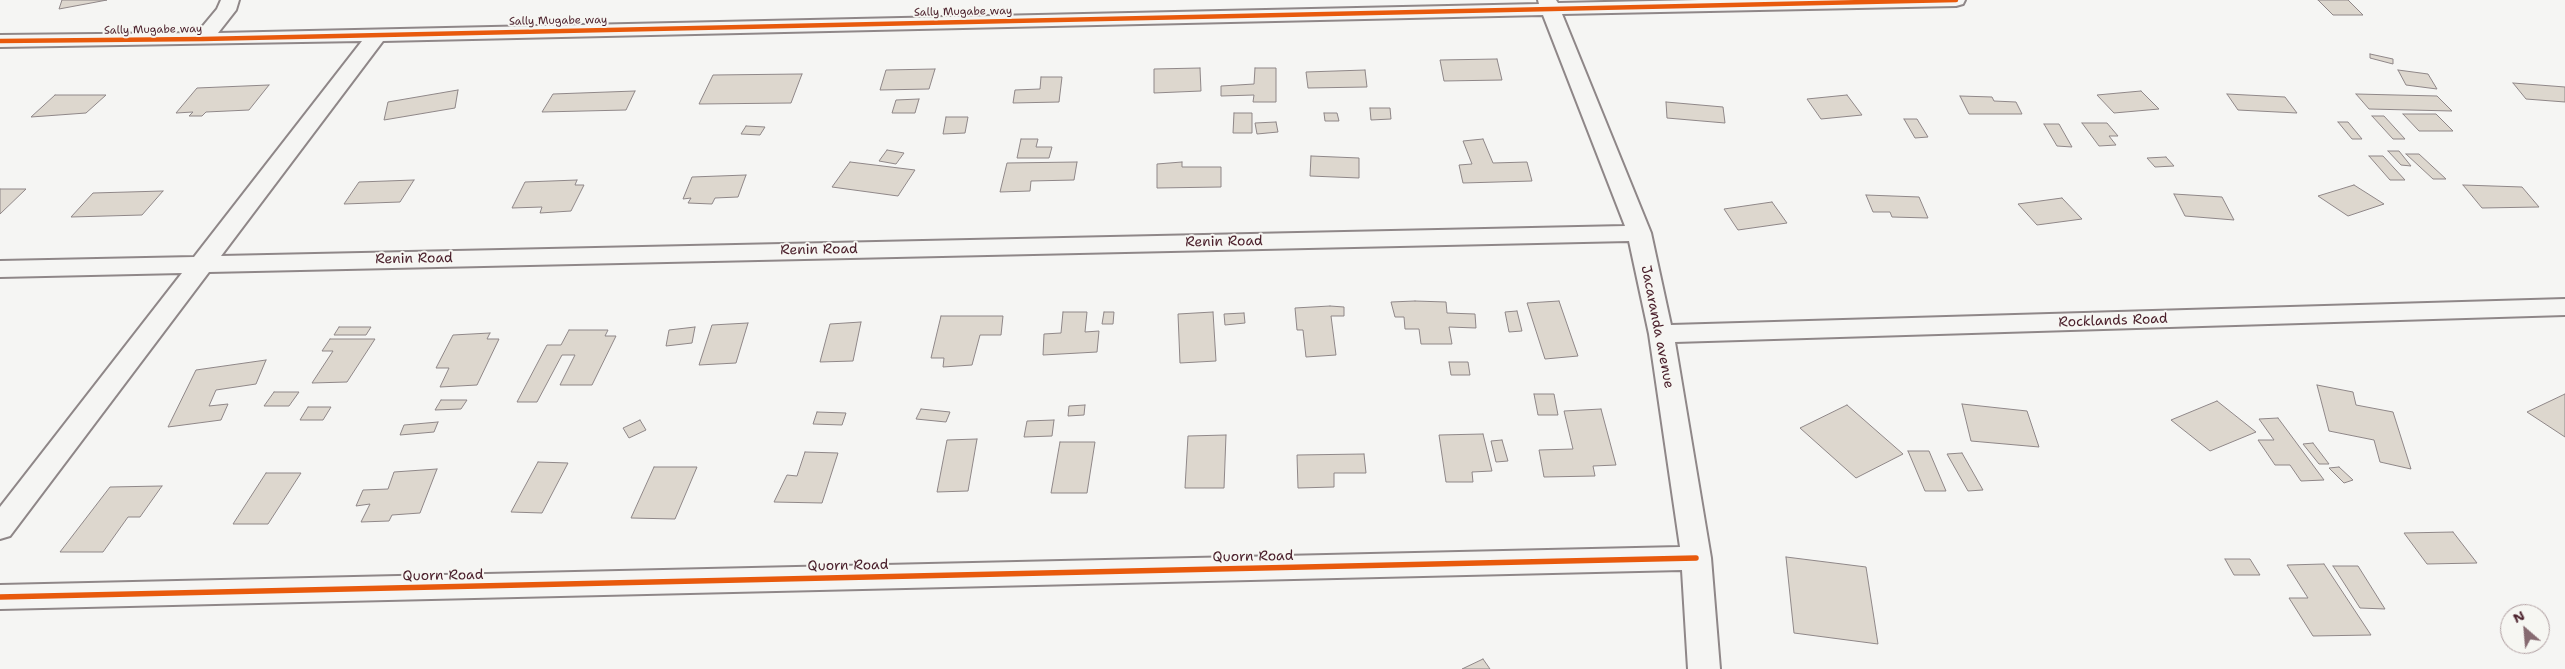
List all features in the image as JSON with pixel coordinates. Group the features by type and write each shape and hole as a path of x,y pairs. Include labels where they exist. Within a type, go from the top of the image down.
{"street":[{"path":"202,39 226,10 230,0"},
{"name":"Sally Mugabe way","path":"0,42 377,35 1549,4 1956,0"},
{"name":"Jacaranda avenue","path":"1549,4 1639,233 1661,334 1696,558 1704,669"},
{"path":"0,528 377,35"},
{"name":"Renin Road","path":"0,269 1639,233"},
{"name":"Rocklands Road","path":"1661,334 2565,307"},
{"name":"Quorn Road","path":"0,598 1696,558"}],"building":[{"path":"62,0 107,0 59,9"},
{"path":"2318,0 2348,0 2363,15 2333,15"},
{"path":"2370,54 2393,59 2393,64 2370,58"},
{"path":"1497,59 1502,80 1444,81 1440,60"},
{"path":"1200,68 1201,91 1154,93 1154,69"},
{"path":"1255,68 1276,68 1276,102 1253,102 1254,95 1221,96 1221,86 1254,84"},
{"path":"935,69 929,89 880,90 886,70"},
{"path":"1365,70 1367,87 1308,88 1306,72"},
{"path":"2398,70 2428,74 2437,89 2406,85"},
{"path":"802,74 791,103 699,104 713,75"},
{"path":"1041,77 1062,77 1059,102 1013,103 1015,90 1040,89"},
{"path":"2513,83 2565,87 2565,102 2526,99"},
{"path":"269,85 249,110 206,112 202,116 189,116 193,112 176,113 197,88"},
{"path":"458,90 455,108 384,120 388,102"},
{"path":"635,91 626,110 542,112 553,94"},
{"path":"2141,91 2159,109 2114,113 2097,95"},
{"path":"2227,94 2285,97 2297,113 2238,110"},
{"path":"2356,94 2437,96 2452,111 2369,109"},
{"path":"55,95 106,95 86,113 31,117"},
{"path":"1847,95 1862,115 1821,119 1807,99"},
{"path":"1960,96 1992,97 1994,101 2016,102 2022,114 1969,114"},
{"path":"919,99 915,113 892,113 896,100"},
{"path":"1666,102 1723,107 1725,123 1667,118"},
{"path":"1370,108 1390,108 1391,119 1371,120"},
{"path":"1234,113 1252,113 1252,133 1233,133"},
{"path":"1324,113 1337,113 1339,121 1325,121"},
{"path":"2403,114 2436,114 2453,131 2419,131"},
{"path":"2372,116 2384,116 2405,139 2393,139"},
{"path":"946,117 968,117 965,133 943,134"},
{"path":"1904,119 1917,119 1928,137 1915,138"},
{"path":"1276,122 1278,132 1257,134 1255,123"},
{"path":"2338,122 2348,122 2362,139 2352,139"},
{"path":"2082,123 2107,123 2118,136 2109,136 2116,145 2099,146"},
{"path":"2044,124 2059,124 2072,147 2057,146"},
{"path":"746,126 765,127 760,135 741,134"},
{"path":"1021,139 1038,139 1036,147 1052,147 1049,158 1017,158"},
{"path":"1483,139 1493,163 1527,162 1532,181 1463,183 1459,165 1472,164 1463,141"},
{"path":"887,150 904,153 896,164 879,161"},
{"path":"2388,151 2399,151 2411,166 2401,165"},
{"path":"2406,154 2419,154 2446,179 2433,179"},
{"path":"1311,156 1359,158 1359,178 1310,176"},
{"path":"2369,156 2383,156 2405,180 2390,180"},
{"path":"2166,157 2174,166 2155,167 2147,158"},
{"path":"850,162 915,170 898,196 832,187"},
{"path":"1077,162 1074,180 1031,181 1030,191 1000,192 1007,163"},
{"path":"1182,162 1182,167 1221,167 1221,187 1157,188 1157,164"},
{"path":"746,175 738,197 715,198 712,204 688,203 691,198 683,199 692,177"},
{"path":"414,180 400,202 344,204 359,182"},
{"path":"577,180 575,185 584,185 571,211 540,213 542,207 512,208 525,182"},
{"path":"2354,185 2384,204 2348,216 2318,196"},
{"path":"2463,185 2522,187 2539,207 2482,208"},
{"path":"0,189 26,189 0,214"},
{"path":"163,191 142,215 71,217 93,193"},
{"path":"2174,194 2222,197 2234,220 2185,216"},
{"path":"1866,195 1919,197 1928,218 1892,217 1890,212 1873,212"},
{"path":"2062,198 2082,219 2037,225 2018,204"},
{"path":"1772,202 1787,223 1738,230 1724,209"},
{"path":"1559,301 1578,356 1545,359 1527,303"},
{"path":"1391,302 1446,302 1447,313 1475,314 1476,328 1449,327 1452,344 1421,344 1419,329 1405,329 1404,317 1395,317"},
{"path":"1344,307 1344,316 1331,316 1336,355 1306,357 1303,330 1297,330 1295,308"},
{"path":"1517,311 1522,331 1509,332 1505,312"},
{"path":"1063,312 1087,312 1085,332 1099,331 1097,352 1043,355 1044,334 1061,333"},
{"path":"1104,312 1114,312 1113,324 1102,324"},
{"path":"1213,312 1216,361 1180,363 1178,314"},
{"path":"1244,313 1245,323 1225,325 1224,314"},
{"path":"941,316 1003,316 1001,335 980,335 972,365 943,367 944,358 931,358"},
{"path":"861,322 853,361 820,362 830,324"},
{"path":"748,323 736,363 699,365 712,325"},
{"path":"339,327 371,327 366,335 334,335"},
{"path":"695,327 692,343 666,346 669,330"},
{"path":"569,330 608,330 605,336 616,336 592,385 560,385 575,355 562,355 537,402 517,402 547,345 561,345"},
{"path":"490,333 487,339 499,339 477,385 440,387 449,368 436,368 453,335"},
{"path":"330,339 375,339 347,382 312,383 333,351 322,351"},
{"path":"266,360 256,384 216,390 209,406 228,404 221,420 168,427 196,370"},
{"path":"1449,362 1468,362 1470,375 1451,375"},
{"path":"2317,385 2353,392 2356,405 2393,412 2411,469 2380,462 2374,440 2329,431"},
{"path":"274,392 299,392 289,406 264,406"},
{"path":"1534,394 1554,394 1558,415 1538,415"},
{"path":"2565,394 2565,437 2527,412"},
{"path":"441,400 467,400 461,409 435,410"},
{"path":"2217,401 2256,432 2210,451 2171,420"},
{"path":"1962,404 2027,411 2039,447 1971,441"},
{"path":"1085,405 1084,415 1068,416 1069,406"},
{"path":"1847,405 1903,454 1856,478 1800,428"},
{"path":"308,407 331,407 323,420 300,420"},
{"path":"921,409 950,412 946,422 916,419"},
{"path":"1601,409 1616,465 1593,466 1595,476 1544,477 1539,450 1573,449 1564,411"},
{"path":"817,412 846,413 842,425 813,424"},
{"path":"2278,418 2324,480 2301,481 2290,465 2275,465 2258,440 2274,440 2259,419"},
{"path":"640,420 646,430 629,438 623,428"},
{"path":"1054,420 1052,436 1024,437 1027,421"},
{"path":"438,422 434,432 400,435 404,425"},
{"path":"1483,434 1492,471 1472,472 1473,482 1446,482 1439,435"},
{"path":"1226,435 1224,488 1185,488 1188,436"},
{"path":"977,439 968,491 937,492 947,440"},
{"path":"1502,440 1508,461 1496,462 1491,441"},
{"path":"1060,442 1095,442 1087,493 1051,493"},
{"path":"2313,443 2329,464 2319,464 2303,444"},
{"path":"1908,451 1929,451 1946,491 1925,491"},
{"path":"805,452 838,453 822,503 774,502 787,475 797,476"},
{"path":"1962,453 1983,490 1968,491 1947,454"},
{"path":"1364,454 1366,473 1334,473 1334,487 1298,488 1297,455"},
{"path":"538,462 568,463 542,513 511,512"},
{"path":"654,467 697,467 675,519 631,518"},
{"path":"2339,467 2353,480 2344,483 2329,468"},
{"path":"437,469 420,513 392,515 389,521 361,522 370,504 356,506 363,490 388,489 394,472"},
{"path":"266,473 301,473 268,524 233,524"},
{"path":"162,486 140,517 128,517 103,552 60,552 110,487"},
{"path":"2453,532 2477,563 2427,564 2404,533"},
{"path":"1786,557 1866,567 1878,644 1794,633"},
{"path":"2225,559 2250,559 2260,575 2234,575"},
{"path":"2324,564 2371,635 2313,636 2289,598 2308,598 2287,565"},
{"path":"2333,566 2358,566 2385,609 2360,608"},
{"path":"1483,659 1490,669 1462,669"}],"cycle path":[{"path":"0,41 203,39 1956,0"},
{"path":"0,597 1696,558"}]}
